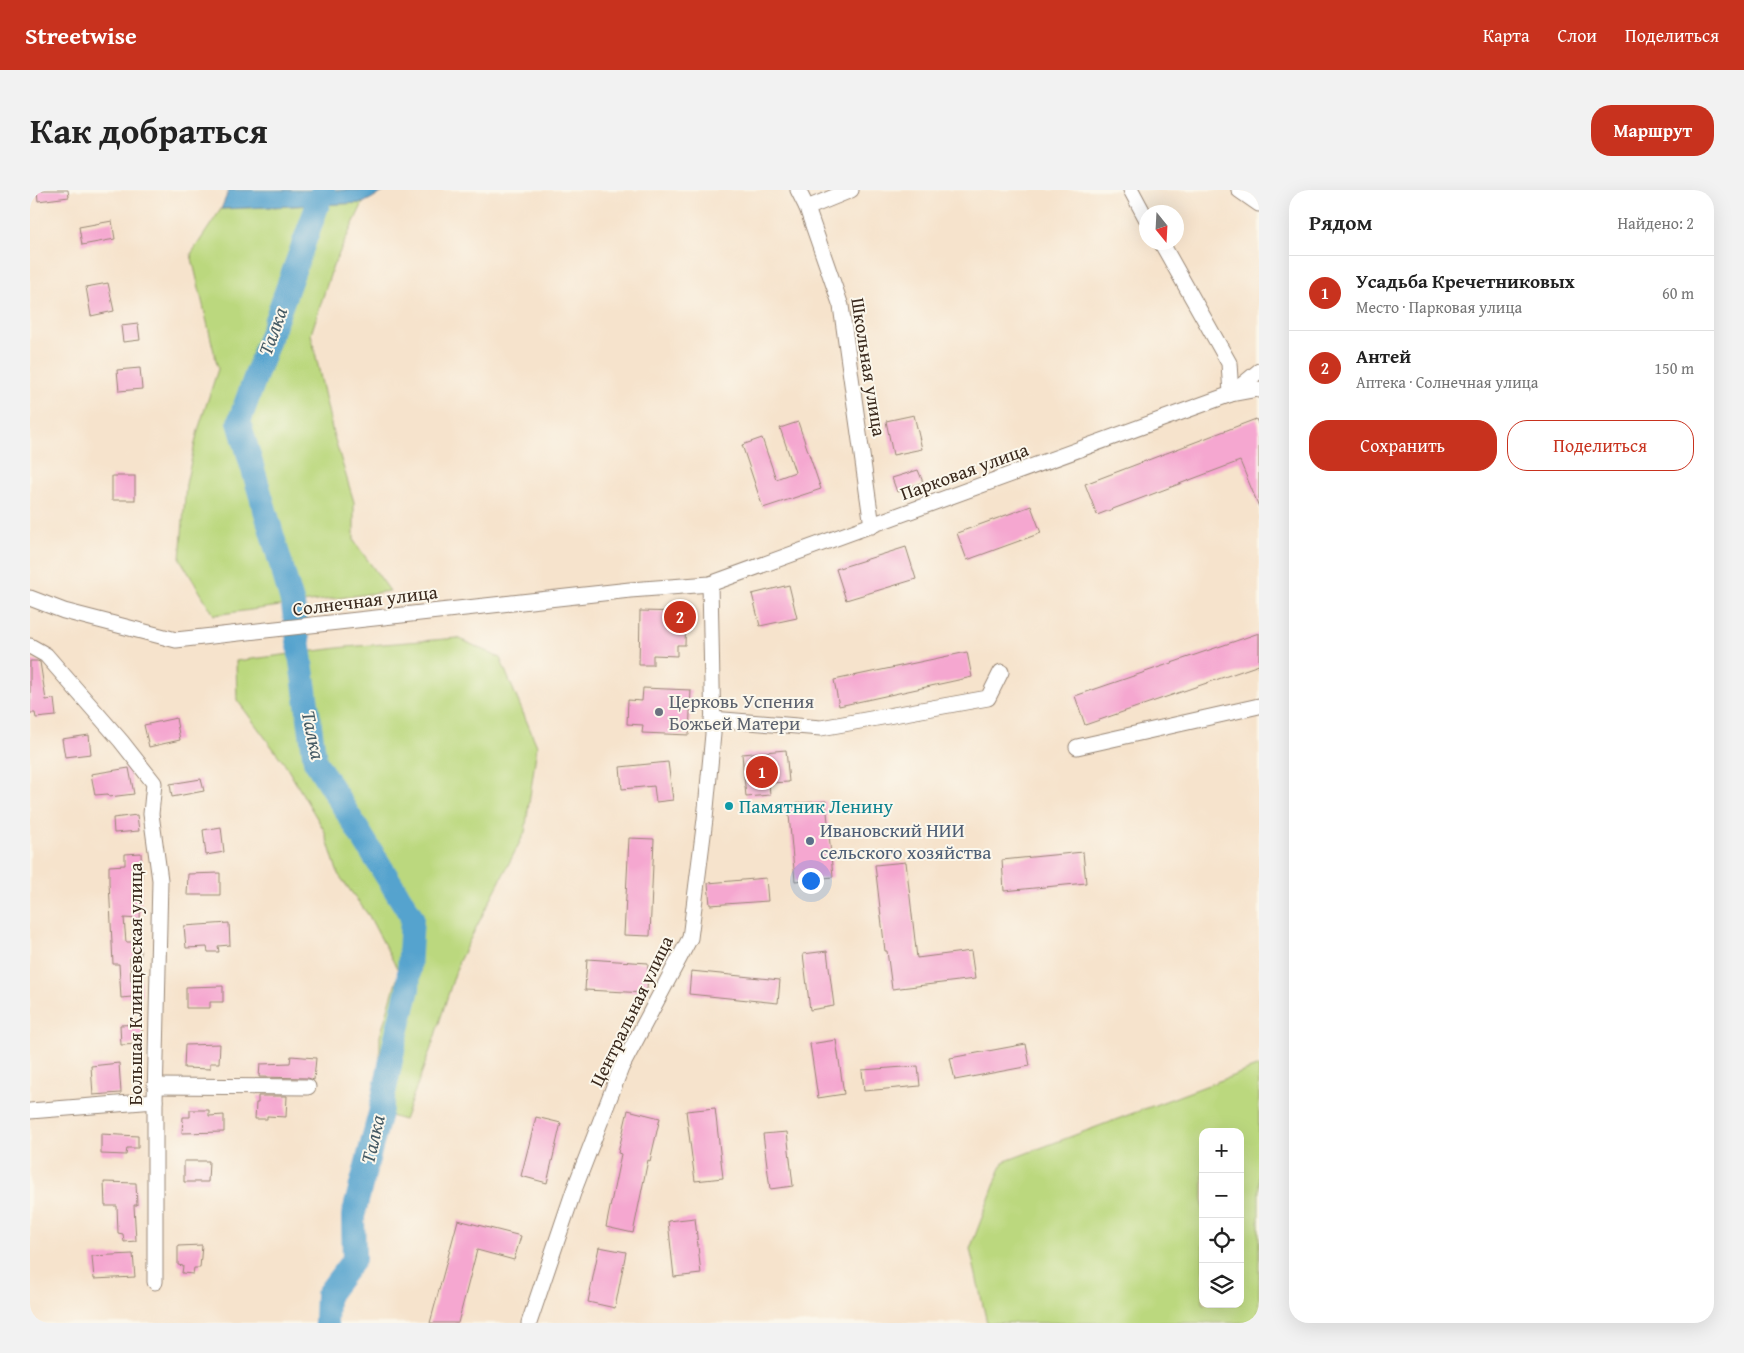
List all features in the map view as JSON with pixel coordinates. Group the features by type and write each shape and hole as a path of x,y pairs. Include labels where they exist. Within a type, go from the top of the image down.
{"street":[{"name":"Школьная улица","path":"798,190 807,208 841,306 872,526"},
{"path":"807,208 851,190"},
{"path":"1131,190 1139,205"},
{"path":"1239,190 1259,204"},
{"path":"1166,250 1230,363 1231,394"},
{"name":"Парковая улица","path":"1231,394 1259,371"},
{"name":"Парковая улица","path":"710,584 1231,394 1259,390"},
{"name":"Солнечная улица","path":"30,598 64,612 176,640 630,590 710,584"},
{"name":"Центральная улица","path":"530,1323 574,1190 621,1068 690,938 711,757 710,584"},
{"name":"Большая Клинцевская улица","path":"30,646 46,655 154,782 151,814 160,880 155,1086 155,1282"},
{"path":"712,719 821,728 988,698 1000,672"},
{"path":"1077,747 1259,706"},
{"path":"155,1086 308,1087"},
{"path":"30,1110 155,1102"}],"green space":[{"path":"363,203 333,266 311,334 333,433 354,502 354,541 390,591 214,615 180,559 186,484 198,430 218,369 191,254 221,209"},
{"path":"458,638 500,658 537,746 525,832 459,961 431,1048 404,1120 380,1113 380,1036 399,972 369,916 338,874 324,830 284,763 237,700 236,661 346,647"},
{"path":"1259,1066 1259,1323 987,1323 970,1249 1003,1162"}],"water":[{"path":"229,190 387,190 363,203 221,209"}],"building":[{"path":"37,190 68,190 69,197 38,201"},
{"path":"112,221 115,239 82,245 79,227"},
{"path":"108,283 114,311 91,316 86,287"},
{"path":"138,324 140,340 123,342 121,326"},
{"path":"140,368 142,389 119,391 117,370"},
{"path":"914,415 922,449 893,455 886,421"},
{"path":"1256,419 1259,426 1259,507 1240,461 1097,515 1085,484"},
{"path":"798,422 821,489 763,508 742,445 762,438 776,479 795,472 780,428"},
{"path":"918,470 923,482 897,492 892,478"},
{"path":"112,476 135,476 135,500 112,500"},
{"path":"1031,506 1041,533 967,560 957,533"},
{"path":"906,547 916,579 846,600 836,569"},
{"path":"789,585 797,618 760,626 752,594"},
{"path":"640,611 686,612 685,645 677,645 677,656 653,655 653,665 639,665"},
{"path":"1259,633 1259,665 1085,725 1075,696"},
{"path":"967,652 972,677 839,706 834,680"},
{"path":"30,661 40,662 46,700 54,699 56,716 36,718 35,713 30,713"},
{"name":"Церковь Успения Божьей Матери","path":"643,688 691,690 689,735 642,733 643,725 627,724 628,700 642,701"},
{"path":"176,718 180,740 149,747 144,725"},
{"path":"89,735 91,754 65,757 62,739"},
{"path":"786,750 789,782 769,783 770,795 746,797 742,754"},
{"path":"668,762 673,800 656,802 654,786 622,789 620,767"},
{"path":"129,768 134,794 109,797 108,794 95,795 91,774"},
{"path":"201,779 204,791 172,797 170,784"},
{"name":"Ивановский НИИ сельского хозяйства","path":"826,801 833,877 795,881 788,804"},
{"path":"137,815 139,831 114,833 113,818"},
{"path":"221,827 224,852 206,855 203,830"},
{"path":"629,838 654,839 650,936 624,935"},
{"path":"1083,852 1086,883 1004,891 1002,860"},
{"path":"141,853 140,919 124,918 126,942 140,942 141,956 130,958 131,980 141,980 142,996 121,998 119,964 113,964 109,866 125,865 125,854"},
{"path":"906,862 917,958 971,951 975,979 892,989 887,951 885,951 875,865"},
{"path":"220,873 220,895 187,895 188,874"},
{"path":"766,878 768,901 710,905 708,883"},
{"path":"229,923 230,945 218,946 219,952 208,952 207,947 186,948 184,926"},
{"path":"827,951 834,1006 810,1010 803,954"},
{"path":"587,959 648,963 647,993 585,990"},
{"path":"691,971 780,980 778,1003 689,994"},
{"path":"223,986 223,1002 210,1002 210,1008 186,1008 186,987"},
{"path":"142,1024 142,1044 121,1045 120,1025"},
{"path":"836,1040 844,1094 818,1098 810,1044"},
{"path":"220,1044 219,1063 210,1063 210,1069 184,1068 185,1045"},
{"path":"1026,1044 1030,1066 955,1080 950,1058"},
{"path":"291,1056 316,1058 314,1080 308,1078 259,1077 260,1064 290,1063"},
{"path":"119,1063 121,1093 93,1095 91,1066"},
{"path":"918,1066 920,1086 864,1091 862,1070"},
{"path":"258,1096 287,1096 286,1117 267,1116 267,1119 255,1119"},
{"path":"715,1108 723,1178 695,1181 686,1111"},
{"path":"190,1110 209,1110 209,1116 224,1115 224,1132 182,1133 183,1117 190,1117"},
{"path":"628,1110 660,1118 650,1161 648,1160 633,1233 606,1227 621,1154 618,1153"},
{"path":"536,1117 561,1123 547,1183 521,1176"},
{"path":"787,1132 793,1186 770,1189 763,1134"},
{"path":"101,1134 138,1136 138,1148 127,1148 126,1155 101,1154"},
{"path":"184,1161 209,1161 208,1182 184,1182"},
{"path":"104,1182 136,1183 137,1205 134,1205 136,1241 124,1242 123,1234 118,1233 117,1206 105,1206"},
{"path":"695,1218 701,1274 674,1277 668,1221"},
{"path":"458,1220 521,1236 514,1260 477,1250 458,1323 430,1323"},
{"path":"202,1245 200,1268 194,1268 193,1274 182,1273 183,1266 178,1265 178,1246"},
{"path":"599,1247 626,1252 615,1308 588,1302"},
{"path":"133,1254 135,1277 94,1279 92,1256"}],"waterway":[{"name":"Талка","path":"323,190 239,422 293,605 315,761 412,917 408,989 380,1113 353,1216 354,1259 327,1295 326,1323"}],"place":[{"name":"Антей","path":"680,617"},
{"name":"Церковь Успения Божьей Матери","path":"659,712"},
{"name":"Усадьба Кречетниковых","path":"762,772"},
{"name":"Памятник Ленину","path":"729,806"},
{"name":"Ивановский НИИ сельского хозяйства","path":"810,841"}]}
